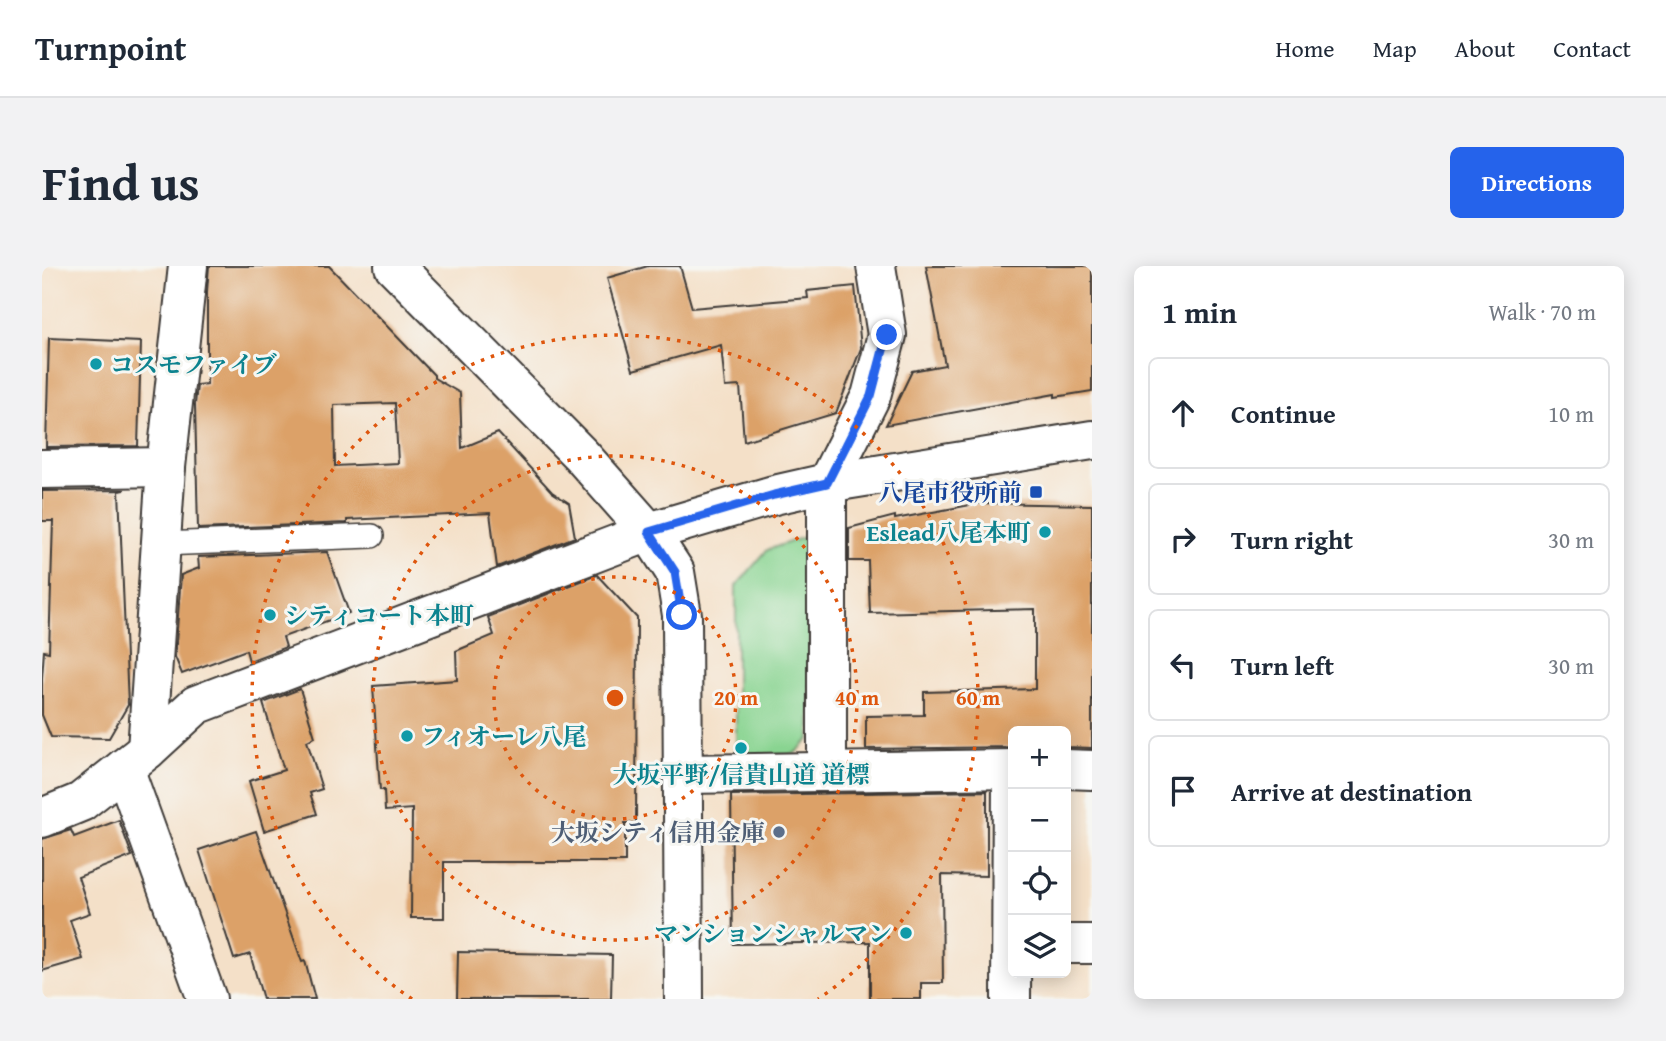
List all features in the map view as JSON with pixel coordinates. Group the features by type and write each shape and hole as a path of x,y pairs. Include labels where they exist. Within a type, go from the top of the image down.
{"street":[{"path":"188,266 166,467 161,544 136,759 207,999"},
{"path":"394,266 581,455 649,532 675,572 682,615 684,999"},
{"path":"827,772 827,483 871,396 887,335 876,266"},
{"path":"42,818 81,802 136,759 196,705 649,532 774,495 827,483 1092,440"},
{"path":"42,469 166,467"},
{"path":"684,774 1008,769"},
{"path":"1071,769 1092,769"},
{"path":"1012,789 1012,915"},
{"path":"1071,944 1092,944"},
{"path":"1011,978 1011,999"}],"lane":[{"path":"161,544 372,536"}],"green space":[{"path":"810,535 810,739 794,754 736,755 736,586 767,550"}],"building":[{"path":"209,266 329,266 434,378 460,393 462,448 498,433 552,492 569,503 575,537 497,567 490,513 347,520 347,523 198,529 195,405 197,385 207,384","holes":["395,403 398,463 335,466 334,405"]},
{"path":"648,266 680,266 692,308 808,298 807,291 855,286 861,348 836,413 744,441 740,386 725,387 721,345 633,370 607,278"},
{"path":"926,266 1092,266 1092,391 1055,397 1055,394 886,425 912,371 945,365"},
{"path":"49,338 141,342 138,446 46,447"},
{"path":"125,490 119,491 128,705 109,738 51,737 42,715 42,678 44,651 49,652 53,521 42,521 42,491"},
{"path":"981,503 1092,505 1092,748 1071,747 1071,726 1008,726 1008,747 866,749 866,716 924,715 924,692 1035,689 1035,609 870,613 868,561 849,561 849,528 895,516 895,519"},
{"name":"シティコート本町","path":"327,552 349,613 283,637 286,647 249,661 246,650 182,674 175,657 181,575 199,568 198,557"},
{"path":"597,575 637,618 636,823 625,823 625,862 444,862 444,918 411,918 412,809 385,811 384,790 380,790 373,686 457,680 456,651 494,635 488,617"},
{"path":"300,689 315,737 307,741 322,789 310,793 317,814 264,831 249,781 284,770 263,703"},
{"path":"987,791 987,876 942,875 943,983 921,983 921,999 870,999 870,942 733,944 731,795"},
{"path":"119,820 132,856 78,877 90,913 70,920 83,959 42,971 42,839 71,830 74,837"},
{"path":"256,831 302,962 305,961 315,999 263,999 250,954 234,959 199,850"},
{"path":"458,952 612,955 611,999 457,999"}],"place":[{"name":"コスモファイブ","path":"96,364"},
{"name":"八尾市役所前","path":"1036,492"},
{"name":"Eslead八尾本町","path":"1045,532"},
{"name":"シティコート本町","path":"270,615"},
{"name":"フィオーレ八尾","path":"407,736"},
{"name":"大坂平野/信貴山道 道標","path":"741,748"},
{"name":"大坂シティ信用金庫","path":"779,832"},
{"name":"マンションシャルマン","path":"906,933"}],"route":[{"path":"682,615 675,572 649,532 774,495 827,483 871,396 887,335"}]}
